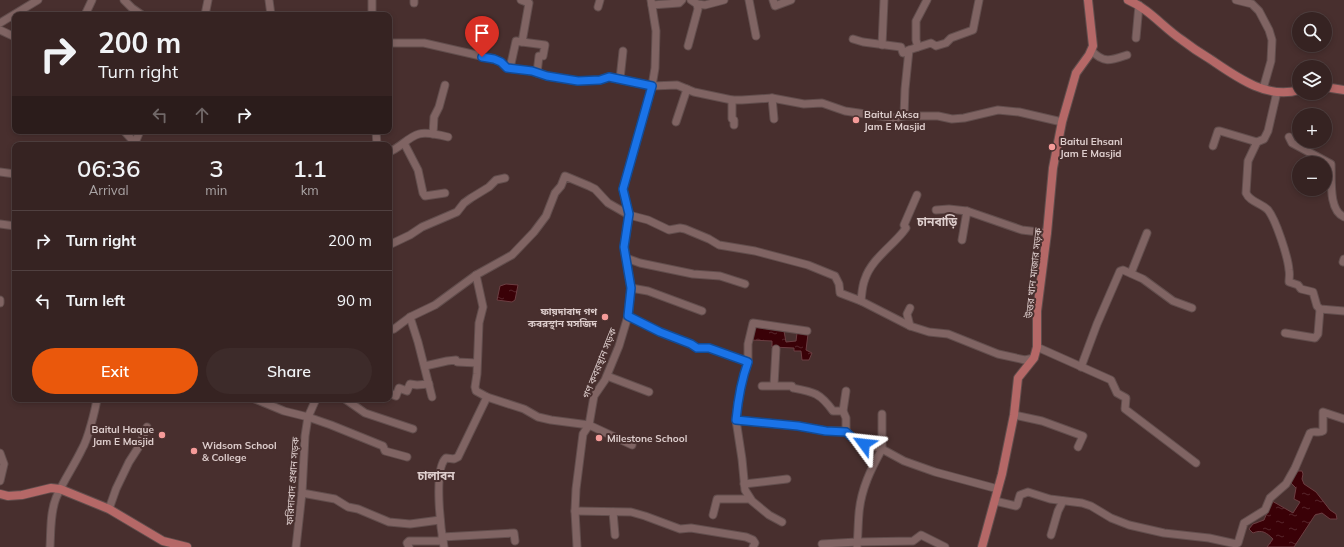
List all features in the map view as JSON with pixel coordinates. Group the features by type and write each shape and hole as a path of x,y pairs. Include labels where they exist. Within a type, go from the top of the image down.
{"main road":[{"path":"1088,0 1093,46 1092,50"},
{"path":"1128,0 1139,5 1182,40 1220,66 1251,84 1263,89 1277,92 1292,91"},
{"name":"উত্তর খান মাজার সড়ক","path":"982,547 998,489 1014,415 1018,378 1034,358 1037,347 1037,311 1047,233 1053,168 1062,122 1076,73 1092,50"},
{"path":"1332,88 1344,90"},
{"path":"0,494 8,496 22,495 50,488 60,489 109,509 163,544 187,547"}],"street":[{"path":"18,12 38,0"},
{"path":"124,0 138,12"},
{"path":"206,12 208,0"},
{"path":"269,0 271,12"},
{"path":"372,0 372,12"},
{"path":"521,0 529,3 522,42"},
{"path":"652,2 678,3 682,0"},
{"path":"694,2 705,5 724,0"},
{"path":"749,0 756,36"},
{"path":"773,0 775,6 790,0"},
{"path":"882,45 884,0"},
{"path":"918,47 916,40 916,21 928,0"},
{"path":"853,39 900,47 903,53 931,43 936,46 946,43 951,38 973,30 979,0"},
{"path":"1236,0 1252,2 1259,11 1269,30 1272,40 1271,61 1263,89"},
{"path":"86,12 89,1"},
{"name":"গণ কবরস্থান সড়ক","path":"578,547 575,511 576,488 583,434 589,425 594,396 607,376 619,346 628,316 631,288 624,247 629,214 623,189 652,86 655,68 656,31 652,2"},
{"path":"688,46 698,9 694,2"},
{"path":"1136,38 1139,5"},
{"path":"0,23 12,16"},
{"path":"0,30 12,36"},
{"path":"510,68 516,41 545,45 544,56 539,56 537,72"},
{"path":"392,43 424,43 494,59 501,62 507,68 537,72 547,76 578,81 600,80 609,77 652,86 677,85 694,92 732,100 772,98 804,104 822,103 844,111 896,118 904,116 938,116 952,119 964,118 998,110 1019,112 1062,122"},
{"path":"620,79 623,50"},
{"path":"904,116 908,50"},
{"path":"1092,50 1096,56 1105,60 1112,60 1127,55"},
{"path":"433,134 434,117 446,85"},
{"path":"676,122 687,89"},
{"path":"1213,146 1218,131 1257,142 1264,139 1268,131 1277,92"},
{"path":"772,98 774,119"},
{"path":"732,100 732,119 734,120 734,125"},
{"path":"126,134 132,142"},
{"path":"392,151 396,150 418,134 448,136"},
{"path":"1289,137 1292,143 1331,164 1333,201 1336,211 1344,217"},
{"path":"1257,142 1248,161 1246,193 1248,197 1268,211 1273,220 1287,259 1290,271 1289,282 1298,285 1301,289 1313,292 1317,306 1320,309 1318,334 1315,338 1286,334"},
{"path":"404,143 418,170 425,196 445,193"},
{"path":"0,172 12,174"},
{"path":"392,329 410,317 435,305 476,275 512,255 526,241 546,216 555,193 561,186 565,176 595,189 608,203 629,214 648,220 669,230 680,228 710,239 719,245 755,251 808,265 836,276 840,293 860,301 910,326 929,332 948,334 998,354 1025,360 1034,358"},
{"path":"392,244 410,235 422,226 457,212 464,203 489,187 496,180 505,178"},
{"path":"860,301 865,278 881,254 904,232 906,228 904,225 917,195"},
{"path":"936,210 949,209 967,211 1022,230 1047,233"},
{"path":"962,240 967,211"},
{"path":"0,224 12,226"},
{"path":"1131,273 1147,233"},
{"path":"626,258 640,263 693,274 720,276 745,284"},
{"path":"1081,366 1120,271 1123,270 1144,279 1173,301 1192,308"},
{"path":"476,275 483,307 479,323 475,389 487,397 524,409 538,417 589,425 632,445"},
{"path":"631,288 648,291 702,311"},
{"path":"910,308 907,314 910,326"},
{"path":"1320,309 1344,311"},
{"path":"628,316 697,348 709,348 748,362"},
{"path":"410,317 425,366 432,396"},
{"path":"782,522 769,515 750,499 745,490 736,420 738,398 742,377 748,362 748,344 753,323 807,331"},
{"path":"1037,347 1111,380 1117,393 1126,398 1125,409 1196,463"},
{"path":"774,385 776,349"},
{"path":"425,366 456,360 457,362 477,363"},
{"path":"607,376 649,392"},
{"path":"392,394 396,396 399,388 407,391 410,384 429,384"},
{"path":"762,386 792,386 793,388 814,392 819,395 833,411 843,411"},
{"path":"846,391 843,411 846,418 846,432"},
{"path":"443,542 439,494 442,462 446,458 454,459 458,457 487,397"},
{"path":"50,547 52,515 56,499 60,489 83,449 97,402"},
{"path":"264,402 284,411 308,417 383,446 385,451 407,457"},
{"name":"ফরিদাবাদ প্রধান সড়ক","path":"296,547 302,493 305,436 308,417 315,402"},
{"path":"349,402 365,413 413,429"},
{"path":"995,501 1016,506 1020,495 1028,492 1050,499 1091,506 1111,518 1164,533 1209,538 1236,544 1238,543 1244,523 1264,510 1270,498 1286,484 1295,468 1310,433 1323,431 1322,412 1344,419"},
{"path":"857,545 861,496 870,471 882,449 882,414"},
{"path":"1014,415 1042,421 1083,436 1078,447"},
{"path":"736,420 846,432 864,444 882,449 904,461 935,472 998,489"},
{"path":"109,509 116,489 129,462 138,448 147,427"},
{"path":"0,453 4,464 0,481"},
{"path":"744,484 787,479"},
{"path":"302,493 335,499 348,507 370,513 377,518 389,522 410,524 440,520"},
{"path":"713,515 717,499 750,499"},
{"path":"1051,535 1058,511 1063,501"},
{"path":"575,511 630,512 680,529 691,528 746,537 753,540 755,543 753,547"},
{"path":"613,512 614,535"},
{"path":"409,547 407,543 409,540 443,542 514,532 515,541"},
{"path":"822,544 857,545 913,541 921,534 945,547"}],"water":[{"path":"506,284 518,285 515,300 512,302 497,300 500,286"},
{"path":"754,327 784,331 786,342 796,341 797,333 808,334 806,350 812,353 809,360 802,360 801,351 794,351 794,348 772,347 772,341 751,340"},
{"path":"1298,471 1302,471 1302,479 1304,484 1316,492 1330,510 1336,514 1337,519 1330,519 1322,513 1315,515 1294,547 1267,547 1273,539 1269,535 1259,531 1253,533 1249,529 1253,524 1264,520 1272,501 1293,513 1300,502 1294,499 1296,488 1291,483 1294,474"}],"place":[{"name":"Baitul Aksa Jam E Masjid","path":"856,120"},
{"name":"Baitul Ehsanl Jam E Masjid","path":"1052,147"},
{"name":"ফায়দাবাদ গণ কবরস্থান মসজিদ","path":"605,317"},
{"name":"Baitul Haque Jam E Masjid","path":"162,435"},
{"name":"Milestone School","path":"599,438"},
{"name":"Widsom School & College","path":"194,451"}],"district":[{"name":"চানবাড়ি","path":"937,222"},
{"name":"চালাবন","path":"436,476"}],"route":[{"path":"482,57 501,62 507,68 532,71 547,76 578,81 600,80 609,77 652,86 623,189 629,214 624,247 631,288 628,316 697,348 709,348 748,362 742,377 736,420 846,432 864,444"}]}
